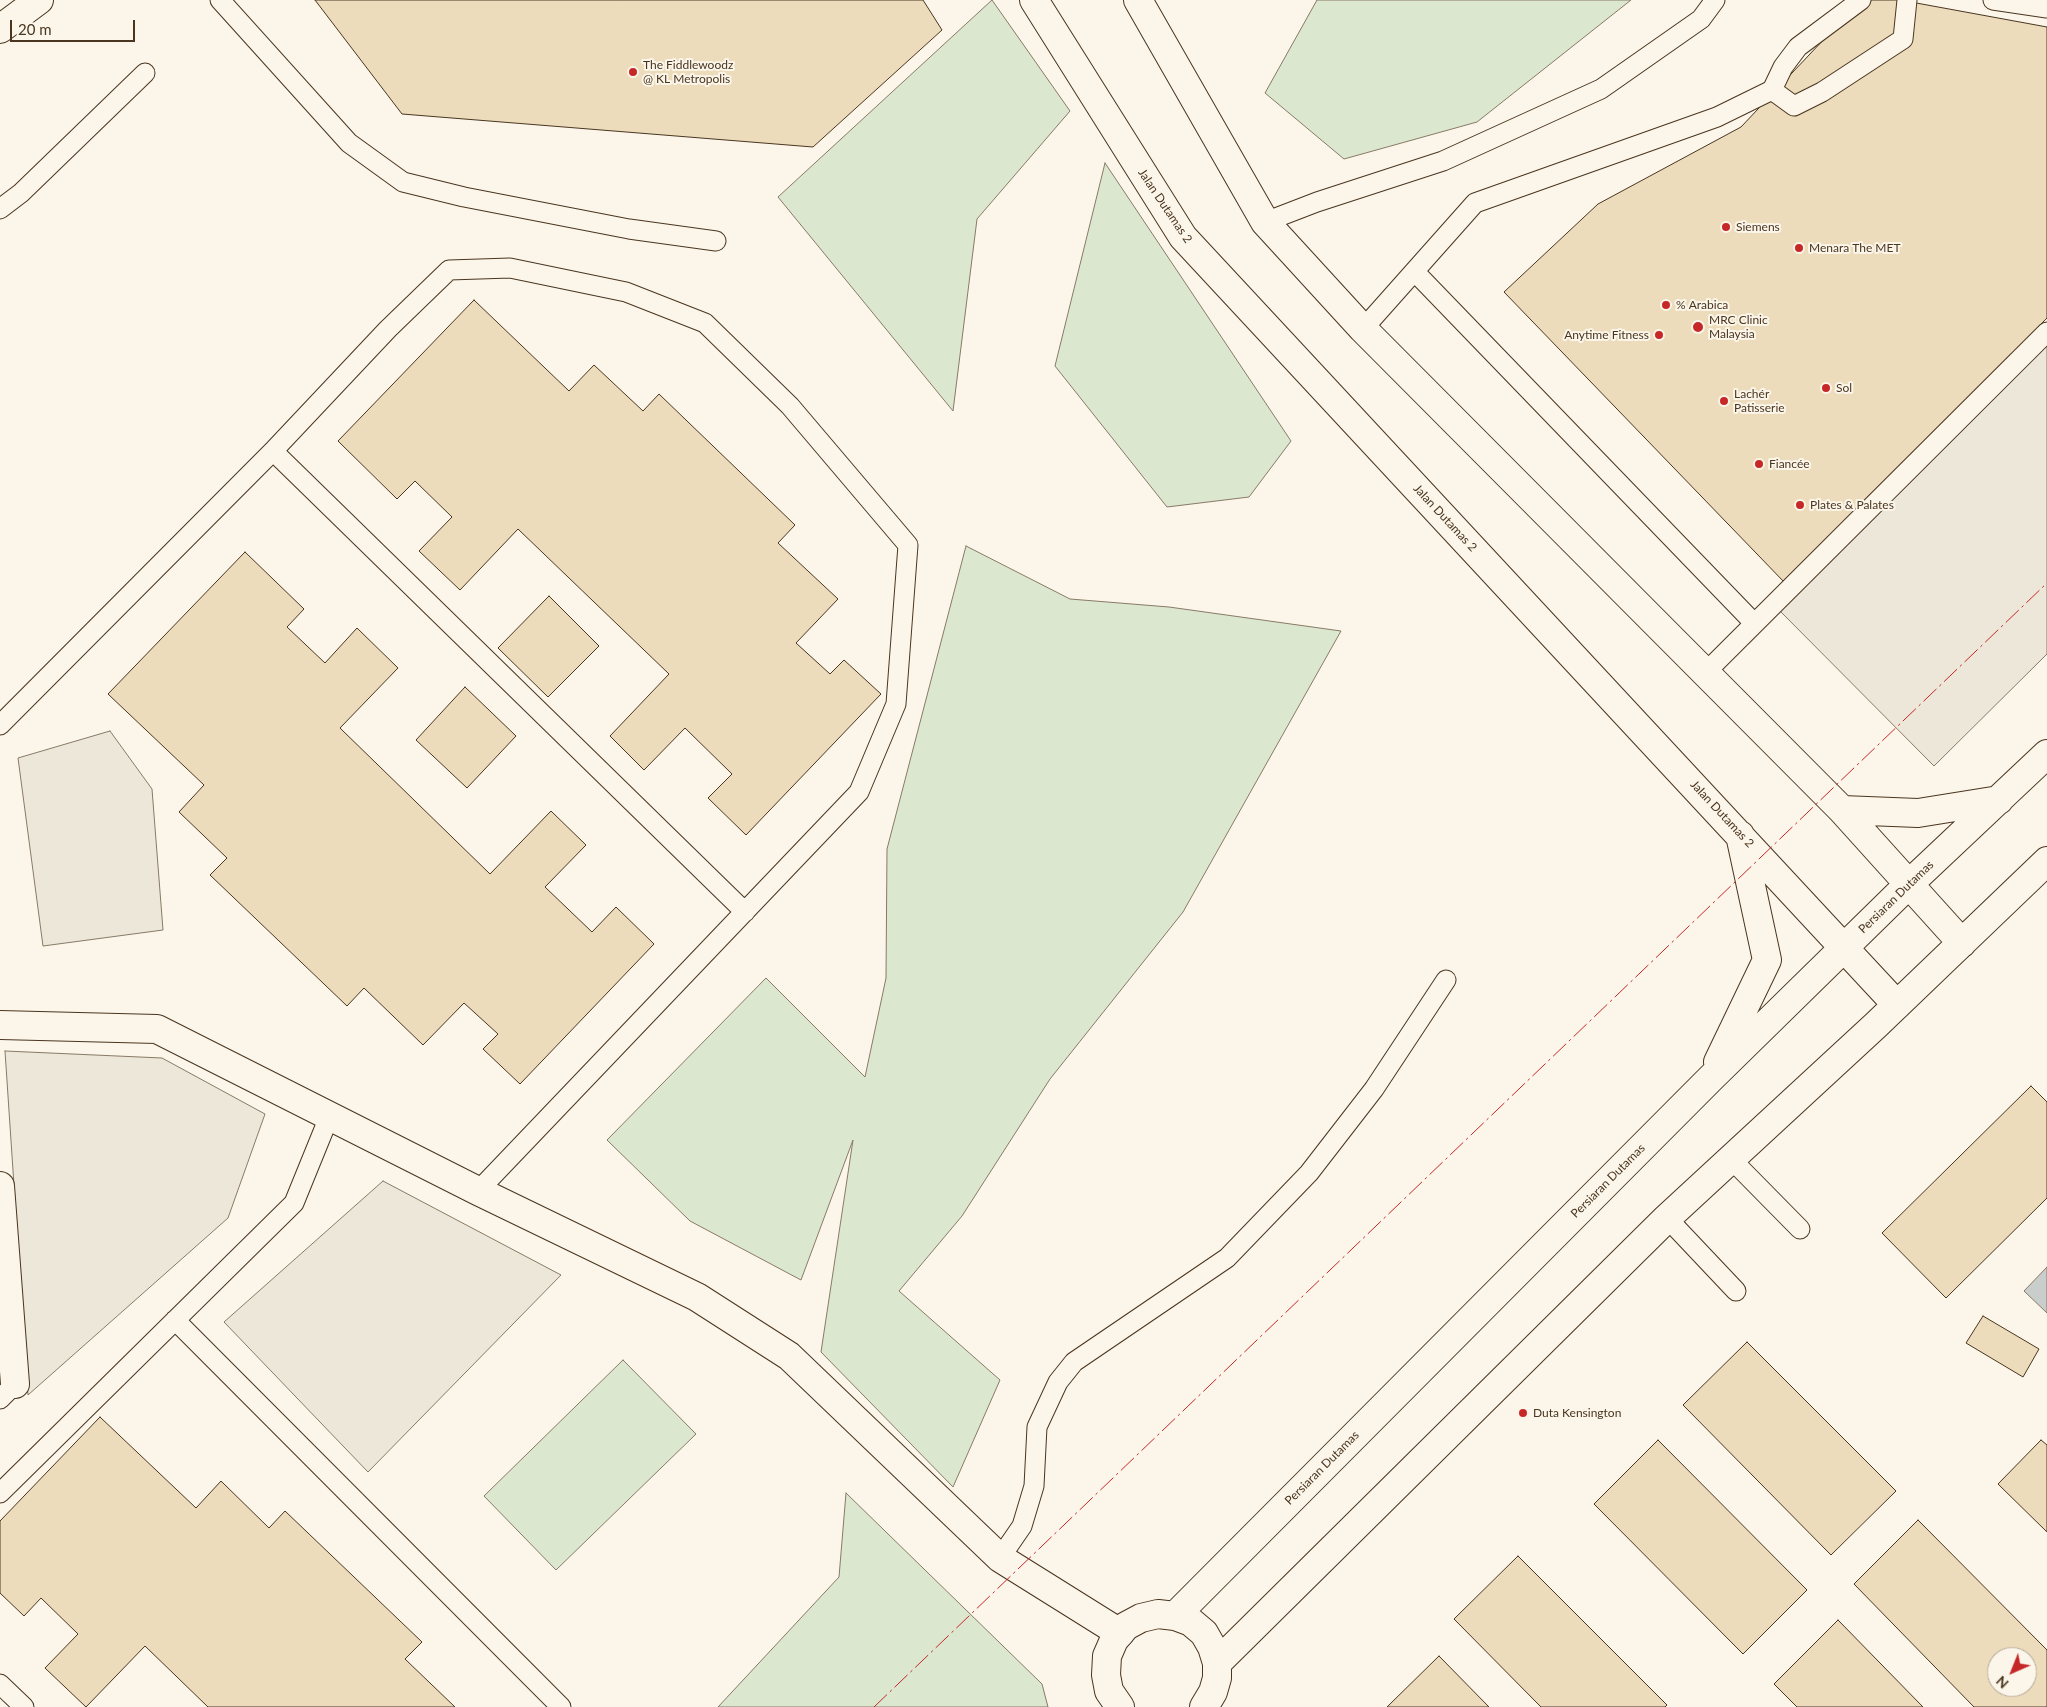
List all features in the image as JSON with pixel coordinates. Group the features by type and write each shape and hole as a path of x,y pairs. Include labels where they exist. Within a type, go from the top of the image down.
{"street":[{"path":"0,29 39,0"},
{"name":"Jalan Dutamas 2","path":"1034,0 1183,237 1740,833 1897,1005"},
{"path":"1138,0 1265,222 1363,329 1842,810 1962,943"},
{"name":"Persiaran Dutamas","path":"1175,1616 1710,1078 1909,884 2047,754"},
{"path":"1842,810 1918,813 1999,800"},
{"path":"1710,1078 1767,960 1740,833"},
{"path":"1217,1663 1667,1218 1732,1160 1897,1005 2047,861"},
{"path":"0,1025 157,1029 478,1192 697,1297 788,1356 1000,1558 1120,1633"},
{"path":"0,1199 7,1392"},
{"path":"1120,1707 1109,1691 1106,1675 1107,1656 1114,1640 1126,1626 1141,1618 1158,1614 1175,1616 1191,1622 1204,1633 1212,1647 1217,1663 1218,1678 1213,1692 1204,1707"}],"lane":[{"path":"220,0 349,143 403,182 464,197 629,229 716,241"},
{"path":"1265,222 1317,202 1443,161 1601,89 1701,19 1715,0"},
{"path":"1363,329 1475,203 1717,118 1772,90 1783,66 1798,47 1861,0"},
{"path":"1772,90 1794,106 1822,92 1903,39 1907,0"},
{"path":"1993,0 2047,8"},
{"path":"0,209 21,193 145,73"},
{"path":"0,725 272,451 388,329 449,270 510,268 626,292 705,323 790,406 908,545 896,704 859,792 478,1192"},
{"path":"1415,272 1754,623"},
{"path":"1705,673 2047,332"},
{"path":"272,451 745,912"},
{"path":"1000,1558 1022,1526 1034,1486 1038,1427 1058,1382 1074,1362 1227,1258 1309,1173 1374,1089 1446,980"},
{"path":"0,1493 294,1203 330,1117"},
{"path":"1732,1160 1800,1229"},
{"path":"1667,1218 1736,1291"},
{"path":"175,1320 561,1707"},
{"path":"0,1684 24,1707"}],"green space":[{"path":"992,0 1070,111 977,219 953,411 778,197"},
{"path":"1317,0 1631,0 1477,122 1344,159 1265,93"},
{"path":"1105,163 1291,441 1249,497 1167,507 1055,366"},
{"path":"966,546 1070,599 1169,607 1341,631 1183,912 1050,1079 962,1216 899,1291 1000,1380 953,1487 821,1352 853,1140 801,1280 690,1221 607,1140 766,978 865,1077 886,978 887,849"},
{"path":"623,1360 696,1434 556,1570 484,1496"},
{"path":"846,1493 1042,1684 1048,1707 718,1707 839,1577"}],"shaded area":[{"path":"2047,344 2047,654 1934,766 1778,609"},
{"path":"110,731 152,789 163,930 43,946 18,758"},
{"path":"5,1051 162,1058 265,1114 228,1218 28,1395"},
{"path":"383,1181 561,1275 368,1472 224,1322"},
{"path":"2047,1267 2047,1313 2024,1291"}],"building":[{"name":"The Fiddlewoodz @ KL Metropolis","path":"315,0 923,0 942,30 813,147 402,114"},
{"name":"Menara The MET","path":"1861,0 1900,0 2047,27 2047,318 1785,583 1504,292 1598,204 1741,127"},
{"path":"474,300 569,391 594,365 643,411 659,394 795,525 778,543 838,599 796,643 830,674 844,660 881,694 746,835 708,798 732,774 685,728 644,770 610,736 669,674 518,529 460,590 419,551 452,517 415,481 397,499 338,441"},
{"path":"245,552 304,609 287,627 325,663 357,628 398,668 340,728 490,874 551,811 586,845 545,887 592,932 616,907 654,944 520,1084 483,1049 498,1034 464,1003 423,1045 364,988 347,1006 210,875 227,858 179,812 204,785 108,694"},
{"path":"549,596 599,646 548,697 498,648"},
{"path":"465,687 516,736 467,788 416,740"},
{"path":"2031,1086 2047,1102 2047,1198 1946,1298 1882,1233"},
{"path":"1983,1316 2039,1349 2023,1377 1966,1343"},
{"path":"1747,1342 1896,1491 1831,1555 1683,1405"},
{"path":"100,1417 196,1508 221,1481 269,1528 285,1511 422,1642 405,1659 455,1707 208,1707 145,1646 86,1707 45,1668 78,1634 41,1598 24,1616 0,1593 0,1521"},
{"path":"1658,1440 1807,1590 1743,1654 1594,1504"},
{"path":"2041,1440 2047,1445 2047,1532 1998,1484"},
{"path":"1918,1520 2047,1650 2047,1707 1974,1707 1854,1584"},
{"path":"1518,1556 1667,1705 1665,1707 1541,1707 1454,1619"},
{"path":"1838,1620 1923,1707 1797,1707 1774,1684"},
{"path":"1439,1656 1489,1707 1387,1707"}],"power":[{"path":"874,1707 2047,583"}],"place":[{"name":"The Fiddlewoodz @ KL Metropolis","path":"633,72"},
{"name":"Siemens","path":"1726,227"},
{"name":"Menara The MET","path":"1799,248"},
{"name":"% Arabica","path":"1666,305"},
{"name":"MRC Clinic Malaysia","path":"1698,327"},
{"name":"Anytime Fitness","path":"1659,335"},
{"name":"Sol","path":"1826,388"},
{"name":"Lachér Patisserie","path":"1724,401"},
{"name":"Fiancée","path":"1759,464"},
{"name":"Plates & Palates","path":"1800,505"},
{"name":"Duta Kensington","path":"1523,1413"}]}
